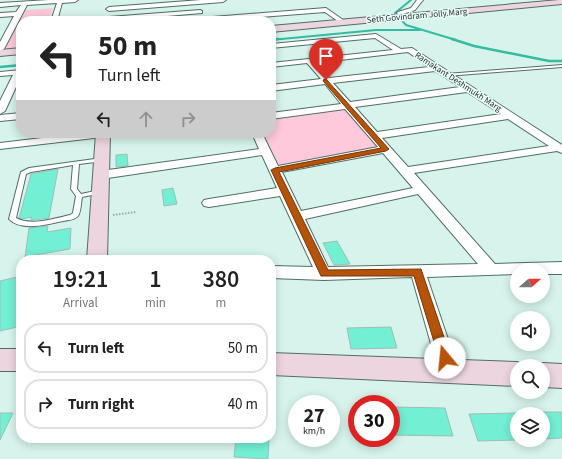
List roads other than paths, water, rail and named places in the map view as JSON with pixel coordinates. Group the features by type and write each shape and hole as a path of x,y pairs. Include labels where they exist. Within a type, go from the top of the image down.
{"street":[{"path":"0,5 76,0"},
{"path":"108,16 109,0"},
{"path":"396,19 400,13 413,9 420,0"},
{"path":"56,16 60,1"},
{"name":"Seth Govindram Jolly Marg","path":"276,30 562,2"},
{"path":"0,15 20,14 25,3"},
{"path":"109,9 228,4 236,16"},
{"path":"276,31 562,5"},
{"path":"267,16 326,10 344,23"},
{"path":"153,16 209,11"},
{"path":"0,49 2,38 9,25 16,18"},
{"path":"276,46 376,36 400,51"},
{"name":"Ramakant Deshmukh Marg","path":"276,64 409,50 560,149"},
{"path":"0,53 16,51"},
{"path":"309,61 491,268"},
{"path":"276,87 326,80 437,68"},
{"path":"0,74 16,73"},
{"path":"0,111 16,81"},
{"path":"276,115 469,89"},
{"path":"9,94 16,93"},
{"path":"0,118 16,116"},
{"path":"374,136 510,116"},
{"path":"0,146 65,138"},
{"path":"97,255 100,192 105,138"},
{"path":"260,138 324,274"},
{"path":"275,170 386,149"},
{"path":"405,171 560,149"},
{"path":"102,167 266,151"},
{"path":"297,216 421,190"},
{"path":"209,203 285,191"},
{"path":"276,272 324,274 418,272 491,268 562,268"},
{"path":"418,272 449,372"},
{"path":"0,360 16,360"},
{"path":"276,364 510,374"},
{"path":"550,375 562,376"}],"lane":[{"path":"446,75 562,66"},
{"path":"76,163 74,189 79,196 76,214 72,217 40,223 23,224 12,219 23,173 29,170 76,163 102,167"},
{"path":"79,196 100,192"}],"waterway":[{"path":"411,0 395,13 406,25 456,40"},
{"path":"276,40 376,30 420,30"},
{"path":"452,39 474,46 549,61 562,61"},
{"path":"0,67 16,65"}]}
